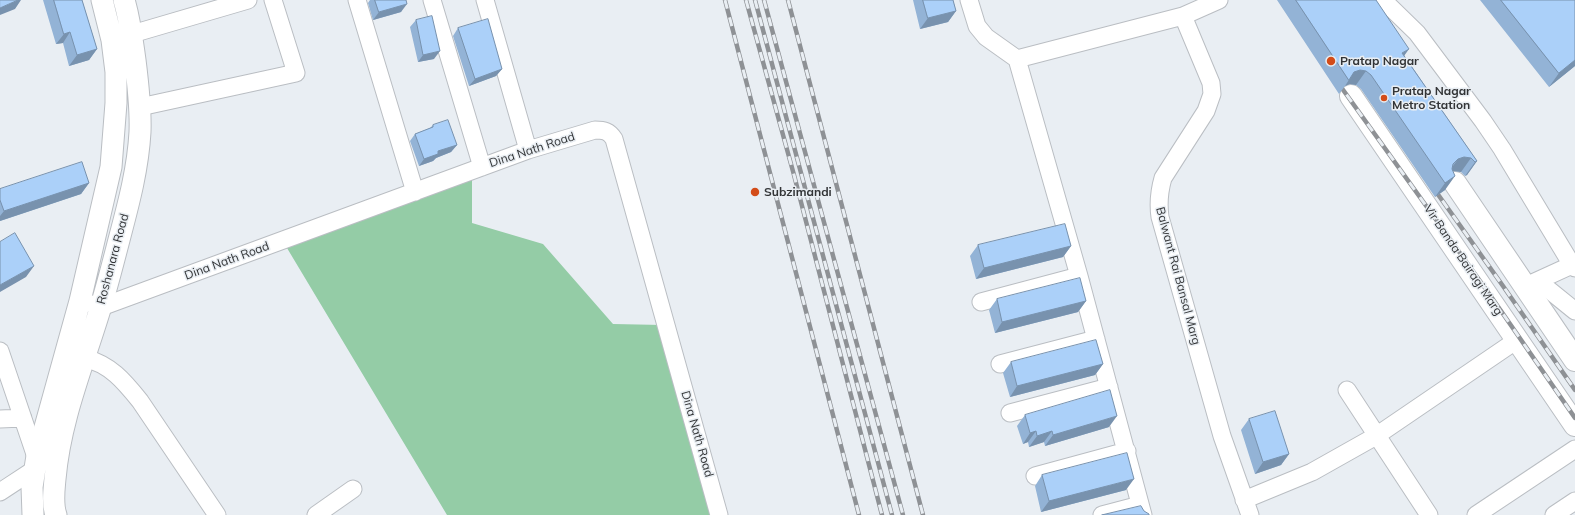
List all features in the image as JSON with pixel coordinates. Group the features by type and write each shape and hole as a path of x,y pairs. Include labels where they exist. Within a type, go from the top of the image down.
{"main road":[{"name":"Vir Banda Bairagi Marg","path":"1351,96 1575,425"},
{"path":"1455,183 1532,284 1575,360"}],"street":[{"name":"Roshanara Road","path":"33,515 32,487 36,465 80,301 111,167 114,140 116,72 112,40 102,0"},
{"name":"Roshanara Road","path":"56,515 54,492 56,463 61,436 101,307 133,186 138,160 140,107 132,34 124,0"},
{"path":"132,34 248,0"},
{"path":"140,107 296,73 273,0"},
{"path":"357,0 415,192"},
{"path":"432,0 482,167"},
{"path":"485,0 528,150"},
{"path":"969,0 977,26 986,37 1017,59 1079,276 1142,510 1102,515"},
{"path":"1017,59 1183,16 1219,0"},
{"path":"1384,0 1417,33 1483,121 1502,149 1574,267 1532,284"},
{"name":"Balwant Rai Bansal Marg","path":"1183,16 1211,83 1212,94 1206,111 1163,178 1159,190 1158,203 1160,217 1222,436 1247,507"},
{"name":"Dina Nath Road","path":"101,307 528,150 595,130 603,130 610,133 614,139 719,515"},
{"path":"981,302 1079,276"},
{"path":"1532,284 1575,311"},
{"path":"80,301 101,307"},
{"path":"1000,364 1096,339"},
{"path":"1247,507 1376,436 1517,340"},
{"path":"0,351 23,418 36,465 0,492"},
{"path":"84,358 96,361 127,384 217,515"},
{"path":"1010,413 1108,387"},
{"path":"1347,390 1429,515"},
{"path":"0,419 23,418"},
{"path":"1476,515 1575,449"},
{"path":"1035,476 1127,452"},
{"path":"316,515 353,489"},
{"path":"1554,515 1575,501"}],"green space":[{"path":"472,161 472,223 543,244 613,324 663,325 715,515 447,515 281,238"}],"building":[{"path":"0,0 18,0 0,8"},
{"path":"54,0 82,0 97,49 77,55 70,32 64,34"},
{"path":"375,0 406,0 407,4 379,12"},
{"path":"923,0 953,0 956,11 928,18"},
{"path":"1296,0 1376,0 1409,49 1402,53 1477,161 1475,162 1471,158 1464,157 1458,159 1453,164 1452,169 1455,176 1445,183 1371,75 1366,71 1360,70 1354,72 1349,80"},
{"path":"1501,0 1575,0 1575,60 1559,73"},
{"path":"432,16 440,51 423,55 416,20"},
{"path":"488,19 502,69 475,79 458,28"},
{"path":"448,120 457,145 438,151 438,154 424,159 415,134 433,127 433,125"},
{"path":"82,162 89,183 4,211 0,200 0,189"},
{"path":"1065,224 1071,246 984,268 978,245"},
{"path":"15,233 34,266 0,285 0,242"},
{"path":"1080,278 1086,301 1002,322 997,299"},
{"path":"1096,340 1103,364 1017,386 1011,362"},
{"path":"1110,390 1117,416 1053,435 1052,431 1037,436 1036,431 1030,433 1025,415"},
{"path":"1275,411 1289,454 1263,462 1249,419"},
{"path":"1127,453 1134,479 1049,501 1042,475"},
{"path":"1141,506 1149,515 1102,515"}],"railway":[{"path":"725,0 859,515"},
{"path":"746,0 794,175 882,515"},
{"path":"755,0 892,515"},
{"path":"764,0 903,515"},
{"path":"788,0 923,515"},
{"path":"1336,80 1490,295 1575,418"},
{"path":"1432,186 1575,390"}],"place":[{"name":"Pratap Nagar","path":"1331,61"},
{"name":"Pratap Nagar Metro Station","path":"1384,98"},
{"name":"Subzimandi","path":"755,192"}]}
